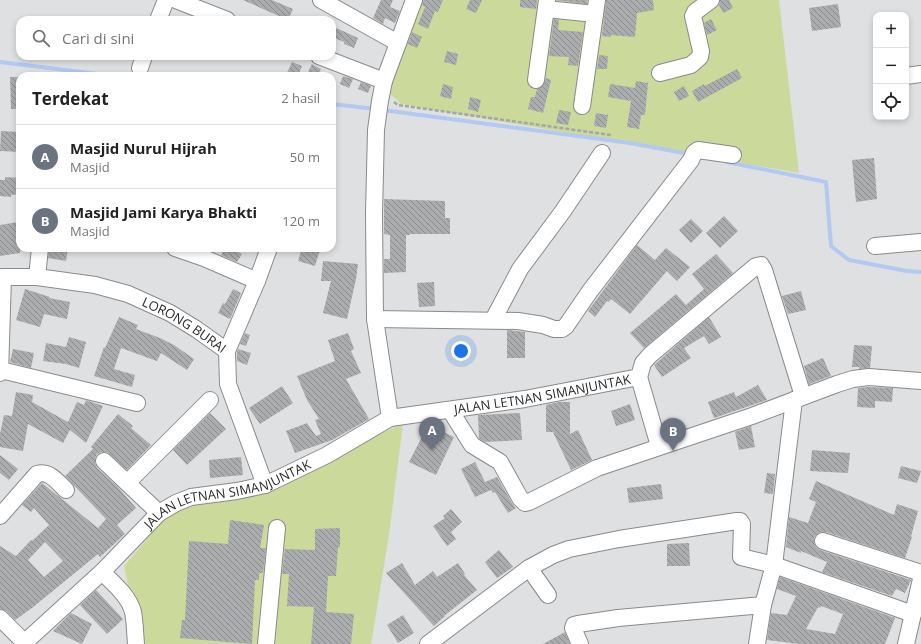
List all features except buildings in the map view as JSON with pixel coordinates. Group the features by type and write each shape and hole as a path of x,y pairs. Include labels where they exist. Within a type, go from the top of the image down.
{"street":[{"path":"160,16 166,0"},
{"path":"176,0 217,16"},
{"path":"320,0 398,43"},
{"path":"390,418 375,319 374,214 376,130 382,91 414,0"},
{"path":"660,73 691,65 700,58 701,51 693,16 695,12 711,0"},
{"path":"536,80 547,5 596,7 582,106"},
{"path":"326,60 382,91"},
{"path":"909,76 921,74"},
{"path":"375,319 493,320 531,322 554,330 562,330 698,150 733,155"},
{"path":"493,320 520,269 563,211 602,152"},
{"path":"875,246 921,242"},
{"path":"38,277 40,252"},
{"path":"187,252 257,281"},
{"path":"227,351 257,281 268,252"},
{"name":"JALAN LETNAN SIMANJUNTAK","path":"24,643 102,572 159,513 176,503 191,497 237,491 265,485 327,455 390,418 525,399 639,377 643,363 650,354 756,266 761,265 764,270 799,398"},
{"path":"2,275 0,371 137,403"},
{"name":"LORONG BURAI","path":"2,275 38,277 95,284 128,294 170,313 227,351 228,384 265,485"},
{"path":"639,377 660,446"},
{"path":"450,410 472,445 500,462 520,498 525,503 597,468 752,416 853,379 870,377 921,382"},
{"path":"757,644 763,605 774,565 799,398"},
{"path":"128,482 210,400"},
{"path":"104,461 128,482 159,513"},
{"path":"0,516 37,474 41,473 50,475 66,490"},
{"path":"428,644 529,568 553,555 569,549 619,539 737,521 740,521 742,524 741,557 774,565 913,614"},
{"path":"266,644 277,528"},
{"path":"823,541 921,574"},
{"path":"529,568 548,595"},
{"path":"102,572 122,593 129,603 132,611 136,644"},
{"path":"906,644 921,579"},
{"path":"580,644 573,628 574,625 578,624 618,618 763,605"},
{"path":"0,618 24,643"}],"path":[{"path":"382,91 398,105 611,134"}],"green space":[{"path":"417,0 779,0 799,173 401,104 384,88"},
{"path":"403,423 389,535 371,644 141,644 124,566 178,503 246,498"}],"waterway":[{"path":"0,62 81,72"},
{"path":"336,104 376,109"},
{"path":"383,110 630,143 689,154"},
{"path":"727,162 826,182 831,246 849,260 907,271 921,272"}],"place":[{"name":"Masjid Nurul Hijrah","path":"432,450"},
{"name":"Masjid Jami Karya Bhakti","path":"673,451"}]}
